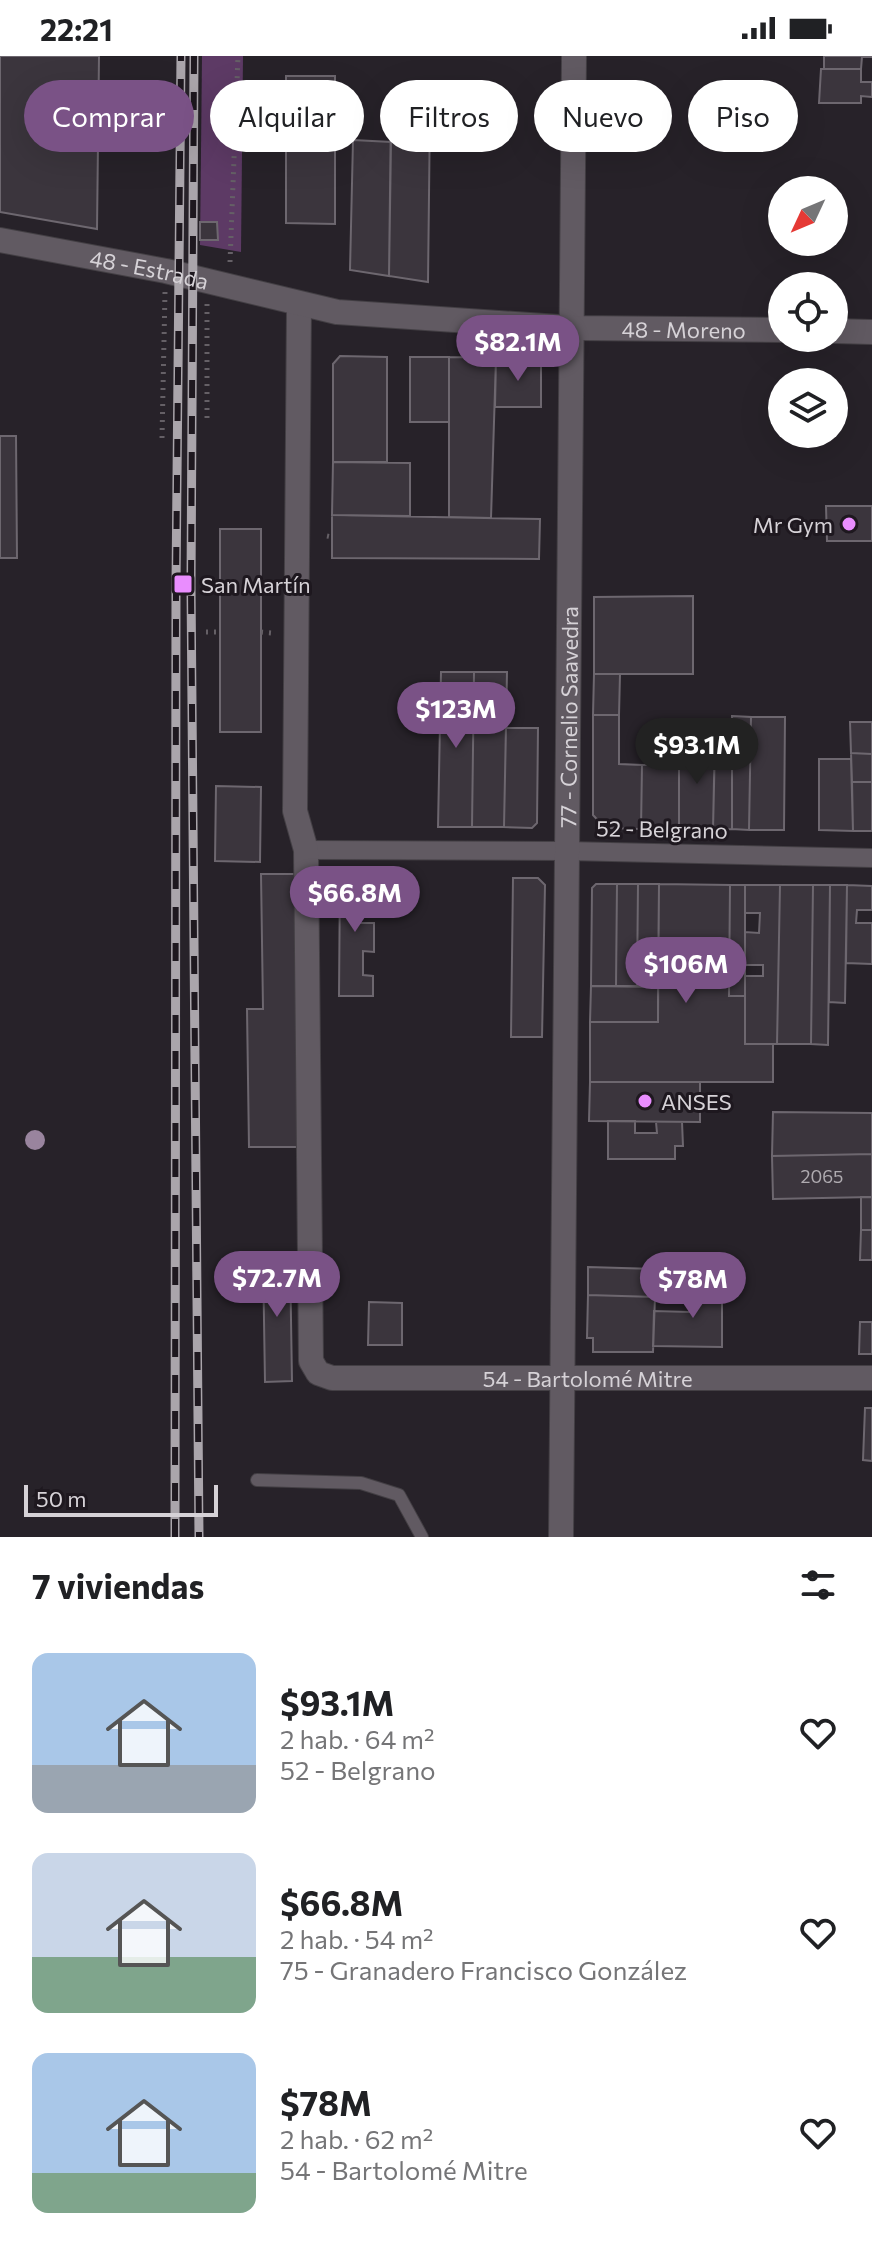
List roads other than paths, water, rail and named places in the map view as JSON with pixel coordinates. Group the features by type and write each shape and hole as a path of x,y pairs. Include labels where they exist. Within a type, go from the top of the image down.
{"street":[{"name":"77 - Cornelio Saavedra","path":"561,1537 574,56"},
{"name":"48 - Estrada","path":"0,240 166,271 299,305"},
{"name":"48 - Moreno","path":"299,305 337,312 574,328 768,330"},
{"path":"299,305 295,811 306,850"},
{"path":"848,331 872,332"},
{"name":"52 - Belgrano","path":"306,850 567,851 872,858"},
{"name":"54 - Bartolomé Mitre","path":"306,850 311,1361 318,1373 332,1378 872,1378"}],"lane":[{"path":"257,1480 361,1483 399,1495 422,1537"}],"railway":[{"path":"175,1537 176,584 181,56"},
{"path":"194,56 191,586 199,1537"}],"place":[{"name":"Mr Gym","path":"849,524"},
{"name":"San Martín","path":"183,584"},
{"name":"ANSES","path":"645,1101"}]}
